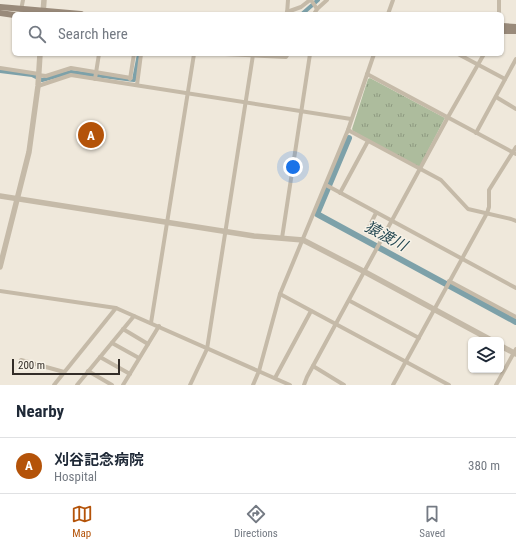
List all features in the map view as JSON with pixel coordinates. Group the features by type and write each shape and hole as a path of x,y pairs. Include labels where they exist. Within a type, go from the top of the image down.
{"main road":[{"path":"0,7 36,12"},
{"path":"0,13 12,15"},
{"path":"504,26 516,27"},
{"path":"504,31 516,31"}],"street":[{"path":"22,10 23,0"},
{"path":"43,12 44,0"},
{"path":"287,12 288,0"},
{"path":"289,12 301,7 311,0 316,8"},
{"path":"315,12 316,8 327,0"},
{"path":"389,12 393,0"},
{"path":"499,0 499,12"},
{"path":"0,267 29,152 38,86 40,56"},
{"path":"95,79 99,56"},
{"path":"129,84 134,56"},
{"path":"137,85 141,56"},
{"path":"151,323 194,56"},
{"path":"190,385 207,349 253,56 287,56"},
{"path":"282,238 310,56"},
{"path":"253,385 259,371 280,294 327,186 373,56"},
{"path":"462,56 505,79"},
{"path":"304,385 448,117 483,56"},
{"path":"476,133 516,59"},
{"path":"0,68 46,76 71,68 130,78"},
{"path":"367,74 514,153"},
{"path":"38,86 72,75 352,119"},
{"path":"496,97 516,109"},
{"path":"348,130 440,180 468,209 516,221"},
{"path":"340,194 368,141"},
{"path":"393,385 487,213 489,207 489,190 514,153 516,147"},
{"path":"327,186 376,214 516,288"},
{"path":"0,196 254,236 303,240 485,337"},
{"path":"368,229 376,214"},
{"path":"449,281 516,317"},
{"path":"0,291 116,308 290,385"},
{"path":"280,294 450,385"},
{"path":"350,301 419,338"},
{"path":"54,385 116,308"},
{"path":"275,378 311,311"},
{"path":"77,385 134,316"},
{"path":"123,385 159,326"},
{"path":"123,329 148,344"},
{"path":"112,343 139,358"},
{"path":"496,385 515,352 504,347"},
{"path":"100,357 130,374"},
{"path":"20,360 64,372"},
{"path":"313,366 344,385"},
{"path":"88,371 112,385"}],"green space":[{"path":"370,78 445,118 420,166 418,167 353,131 352,129 368,79"}],"waterway":[{"path":"304,12 318,0"},
{"path":"0,71 32,75 42,80 71,72 134,80 139,56"},
{"name":"猿渡川","path":"349,138 317,214 516,322"}],"place":[{"name":"刈谷記念病院","path":"91,135"}]}
